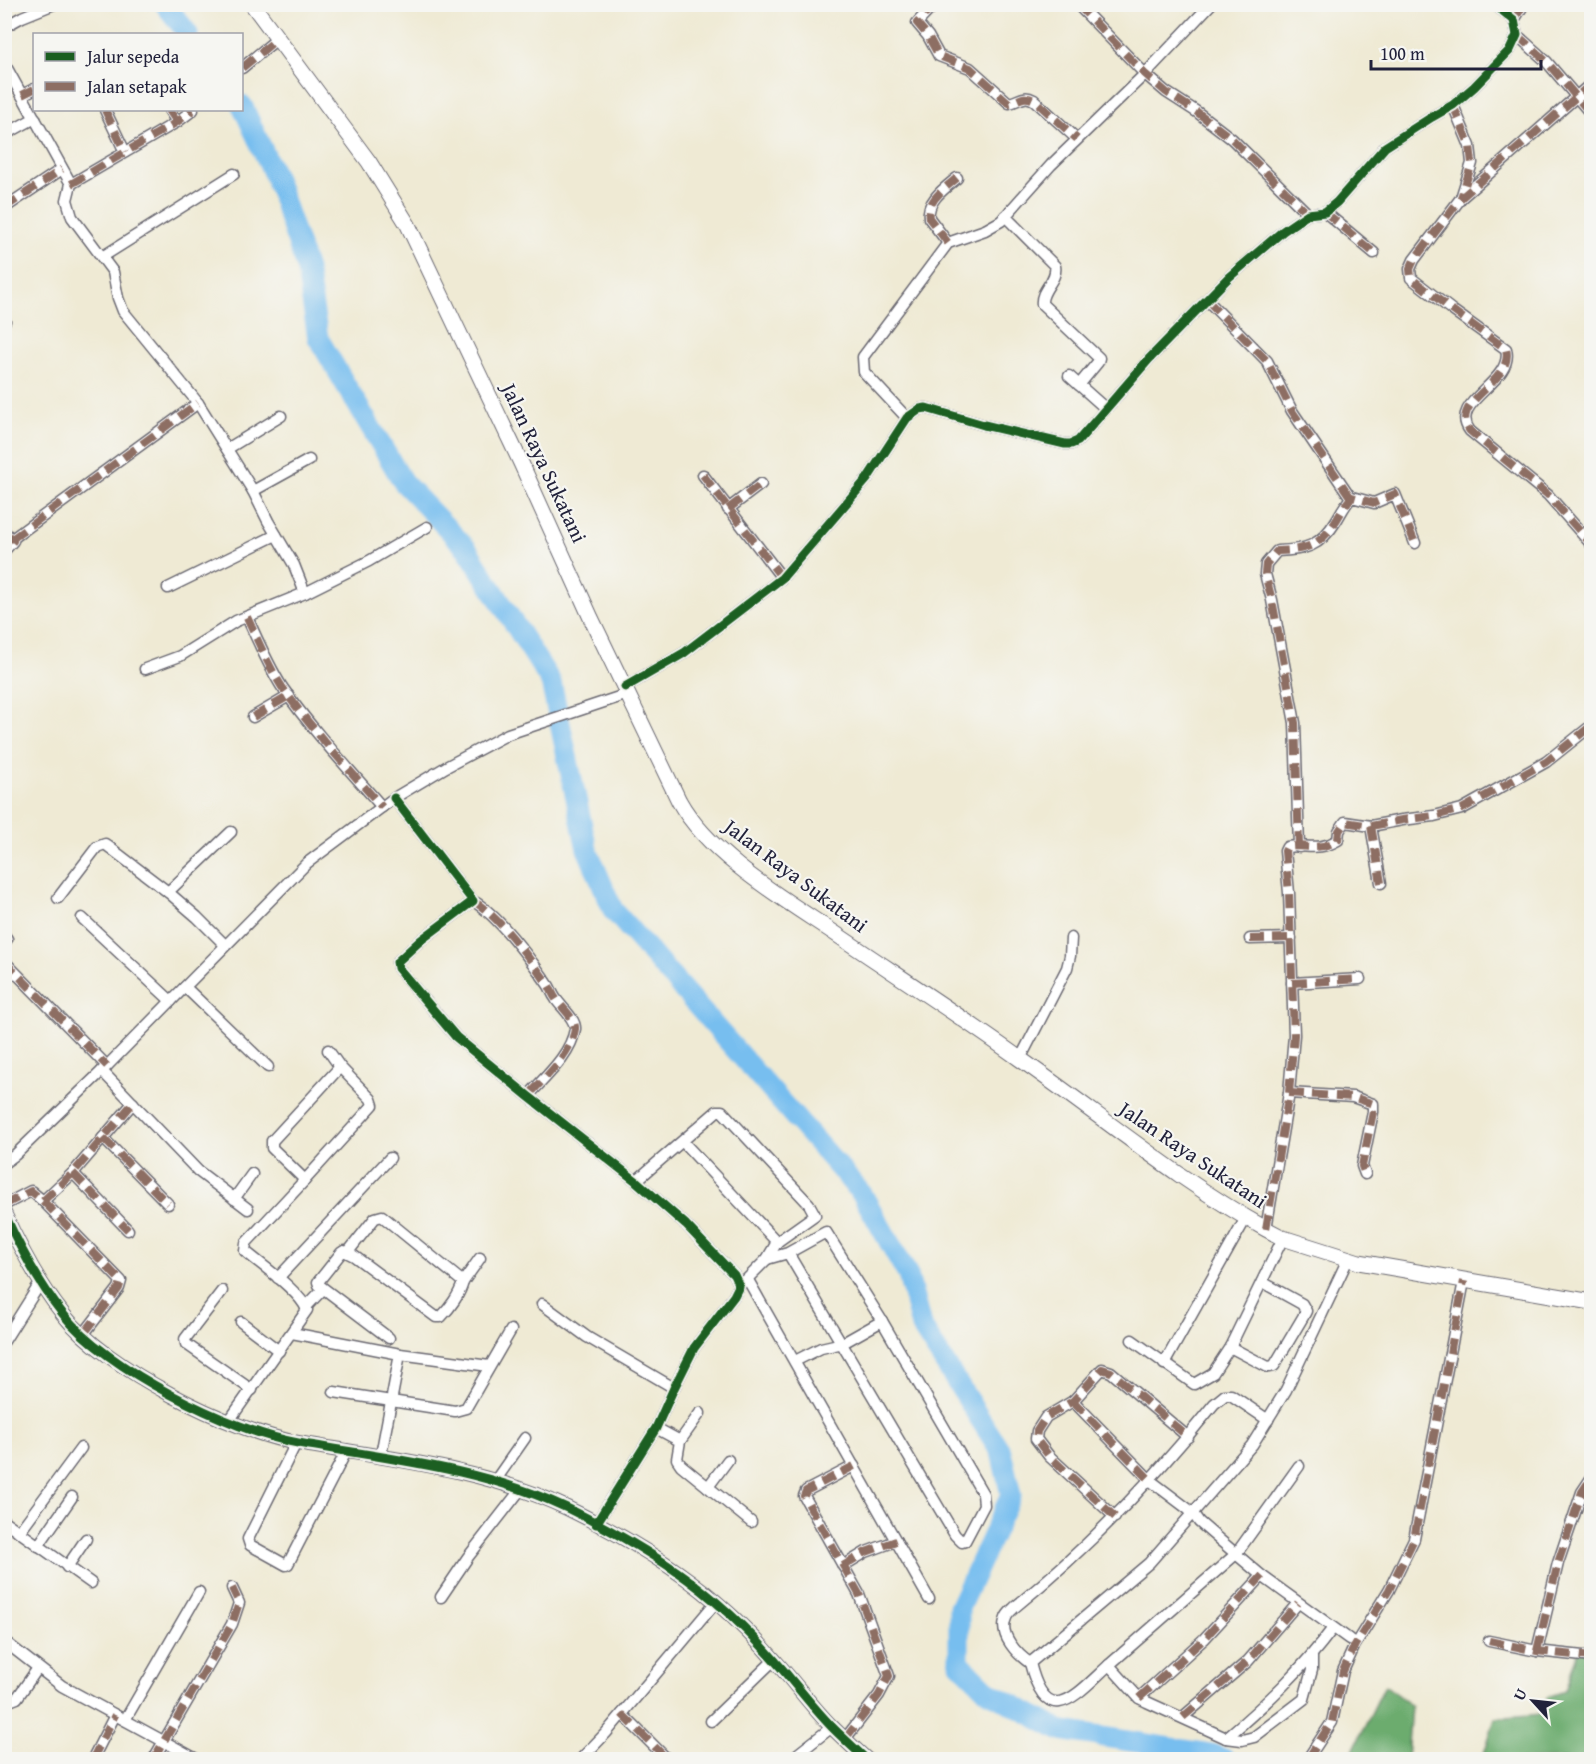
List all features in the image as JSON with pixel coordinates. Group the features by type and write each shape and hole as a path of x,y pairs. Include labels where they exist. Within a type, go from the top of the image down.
{"main road":[{"name":"Jalan Raya Sukatani","path":"254,5 369,162 408,225 492,399 679,801 688,816 708,838 740,866 787,901 1020,1059 1167,1166 1246,1218 1283,1238 1354,1260 1592,1302"}],"street":[{"path":"4,27 54,4"},
{"path":"935,4 917,23 928,36 939,56 970,68 1009,103 1022,97 1034,100 1077,139"},
{"path":"1077,4 1145,74 1166,92 1197,111 1232,139 1308,214"},
{"path":"907,418 864,372 863,357 948,243 995,226 1077,139 1145,74 1211,4"},
{"path":"1494,4 1514,20"},
{"path":"4,1163 104,1069 307,862 394,798 446,767 508,734 626,690 684,653 782,578 867,479 907,418 920,409 926,408 984,425 1071,444 1078,441 1105,408 1229,277 1283,231 1308,214 1325,213 1345,194 1385,147 1453,105 1510,50 1516,35 1514,20 1524,4"},
{"path":"1516,35 1546,61 1592,115"},
{"path":"243,67 277,39"},
{"path":"4,63 71,184 67,200 72,217 113,272 123,310 198,403 253,491 294,565 305,593"},
{"path":"1592,83 1461,198 1414,260 1410,269 1412,278 1506,349 1508,356 1499,376 1479,395 1466,412 1465,424 1470,431 1548,495 1592,545"},
{"path":"22,95 33,90"},
{"path":"1453,105 1470,146 1472,163 1461,198"},
{"path":"106,111 126,152"},
{"path":"170,111 177,122"},
{"path":"71,184 177,122 192,111"},
{"path":"4,135 35,118"},
{"path":"4,208 62,169"},
{"path":"102,256 234,174"},
{"path":"948,243 929,218 928,213 936,195 957,178"},
{"path":"1325,213 1374,253"},
{"path":"1005,216 1055,266 1056,273 1041,302 1099,358 1079,385"},
{"path":"1207,300 1267,361 1292,411 1351,498 1374,503 1395,494 1415,543"},
{"path":"1069,376 1105,408"},
{"path":"4,551 12,544 8,535 198,403"},
{"path":"227,450 282,416"},
{"path":"253,491 309,460"},
{"path":"703,475 782,578"},
{"path":"728,509 761,484"},
{"path":"1299,847 1295,723 1265,568 1274,553 1303,550 1317,542 1332,527 1351,498"},
{"path":"145,669 180,656 236,621 305,593 369,561 427,527"},
{"path":"168,588 276,535"},
{"path":"247,617 269,665 289,696 382,807"},
{"path":"253,717 289,696"},
{"path":"1266,1229 1289,1093 1294,1035 1285,851 1290,846 1308,849 1330,845 1338,840 1339,831 1345,822 1371,826 1462,809 1546,762 1591,726"},
{"path":"394,798 473,901 481,905 503,928 549,984 556,999 574,1024 575,1030 562,1057 528,1096"},
{"path":"1371,826 1381,883"},
{"path":"168,892 231,832"},
{"path":"58,898 97,847 102,844 110,847 168,892 225,945"},
{"path":"473,901 421,940 396,964 456,1037 636,1181 686,1225 743,1283 795,1361 929,1599"},
{"path":"82,918 171,1001"},
{"path":"4,934 7,939 4,943"},
{"path":"1020,1059 1066,968 1070,956 1071,938"},
{"path":"1250,939 1291,938"},
{"path":"4,961 198,1172 248,1209"},
{"path":"1292,984 1360,979"},
{"path":"185,987 268,1067"},
{"path":"306,1307 244,1248 246,1243 373,1105 371,1099 340,1067 328,1050"},
{"path":"305,1180 272,1148 272,1141 340,1067"},
{"path":"1289,1093 1353,1097 1373,1104 1362,1166 1365,1174"},
{"path":"43,1201 73,1173 133,1103"},
{"path":"636,1181 717,1111 722,1111 809,1204 882,1321 983,1494 984,1505 965,1541 959,1540 788,1253"},
{"path":"104,1138 168,1204"},
{"path":"683,1142 777,1242"},
{"path":"278,1278 390,1158"},
{"path":"73,1173 128,1230"},
{"path":"234,1198 252,1174"},
{"path":"4,1205 31,1191 121,1281 119,1288 83,1335"},
{"path":"4,1212 16,1239 63,1314 107,1356 178,1398 229,1421 296,1443 381,1455 521,1489 566,1508 650,1552 716,1602 774,1660 832,1727 867,1760"},
{"path":"389,1338 323,1289 318,1282 341,1253 348,1252 378,1215 463,1282"},
{"path":"596,1524 656,1428 694,1348 743,1283 767,1259 777,1242 815,1215"},
{"path":"1164,1364 1246,1218"},
{"path":"767,1259 788,1253 826,1232"},
{"path":"1132,1340 1164,1364 1197,1384 1213,1373 1230,1347 1283,1238"},
{"path":"348,1252 436,1317 445,1314 480,1258"},
{"path":"1030,1663 1149,1563 1252,1445 1286,1390 1354,1260"},
{"path":"1307,1760 1332,1722 1343,1671 1355,1645 1389,1590 1414,1539 1464,1281"},
{"path":"4,1341 41,1282"},
{"path":"1230,1347 1268,1367 1274,1366 1303,1317 1305,1311 1302,1304 1262,1282"},
{"path":"229,1421 306,1314 306,1307 323,1289"},
{"path":"222,1290 185,1339 186,1344 252,1390"},
{"path":"542,1304 587,1337 674,1388"},
{"path":"795,1361 821,1348 843,1343 882,1321"},
{"path":"241,1322 279,1351"},
{"path":"334,1392 455,1412 466,1408 511,1330"},
{"path":"292,1333 400,1353 489,1366"},
{"path":"381,1455 393,1401 400,1353"},
{"path":"1115,1517 1049,1456 1036,1439 1037,1431 1046,1417 1073,1401 1100,1371 1107,1370 1188,1437"},
{"path":"1268,1420 1227,1394 1214,1404 1151,1480 1115,1517 1006,1617 1004,1626 1006,1636 1021,1656 1030,1663 1035,1684 1044,1695 1053,1702 1061,1703 1071,1699 1236,1554 1299,1466"},
{"path":"1073,1401 1151,1480 1192,1512 1199,1522 1236,1554 1262,1576 1349,1639"},
{"path":"700,1413 680,1441 677,1459 681,1465 751,1522"},
{"path":"656,1428 680,1441"},
{"path":"495,1481 525,1438"},
{"path":"296,1443 248,1539 250,1545 286,1565 347,1450"},
{"path":"19,1532 81,1448"},
{"path":"708,1487 728,1461"},
{"path":"845,1739 879,1695 889,1676 859,1594 804,1496 806,1491 854,1466"},
{"path":"1537,1651 1558,1563 1582,1492 1592,1477"},
{"path":"441,1597 468,1557 521,1489"},
{"path":"38,1545 72,1497"},
{"path":"4,1521 91,1583"},
{"path":"67,1567 86,1539"},
{"path":"843,1566 866,1552 896,1541"},
{"path":"1139,1698 1204,1640 1262,1576"},
{"path":"153,1760 232,1624 239,1603 232,1588"},
{"path":"92,1760 199,1592"},
{"path":"580,1760 622,1714 716,1602"},
{"path":"1183,1717 1248,1661 1298,1603"},
{"path":"1226,1737 1275,1696 1312,1657 1333,1628"},
{"path":"4,1641 62,1686 198,1760"},
{"path":"1488,1641 1537,1651 1592,1657"},
{"path":"1108,1665 1139,1698 1226,1737 1242,1740 1254,1737 1304,1699 1312,1670 1312,1657"},
{"path":"711,1721 774,1660"},
{"path":"4,1703 17,1698 38,1668"},
{"path":"622,1714 668,1760"},
{"path":"790,1760 832,1727"}],"green space":[{"path":"1578,1650 1591,1652 1591,1759 1482,1760 1495,1718 1541,1714 1547,1697 1565,1691"},
{"path":"1385,1685 1411,1706 1407,1759 1349,1759"}],"waterway":[{"path":"165,4 187,33"},
{"path":"243,107 276,179 307,270 318,338 403,482 467,549 551,682 587,849 613,910 862,1194 908,1275 921,1326 1001,1452 1011,1495 959,1608 959,1662 988,1691 1059,1730 1211,1754 1226,1760"}],"marked path":[{"path":"935,4 917,23 928,36 939,56 970,68 1009,103 1024,98 1034,100 1077,139"},
{"path":"1077,4 1145,74 1166,92 1232,139 1308,214"},
{"path":"1514,20 1524,4"},
{"path":"1517,35 1546,61 1592,115"},
{"path":"243,67 277,39"},
{"path":"1592,83 1461,198 1414,260 1410,269 1411,278 1506,349 1506,361 1501,372 1467,410 1465,420 1470,431 1548,495 1592,545"},
{"path":"22,95 33,90"},
{"path":"1453,105 1470,146 1472,163 1461,198"},
{"path":"105,111 125,152"},
{"path":"170,111 177,122"},
{"path":"71,184 177,122 192,111"},
{"path":"4,208 62,169"},
{"path":"948,243 929,218 929,212 937,195 957,178"},
{"path":"1325,212 1374,253"},
{"path":"1207,300 1267,361 1292,411 1351,498"},
{"path":"12,539 198,403"},
{"path":"703,475 782,578"},
{"path":"728,509 761,484"},
{"path":"1299,847 1295,723 1265,574 1266,564 1277,551 1296,550 1318,542 1330,530 1352,497 1374,503 1395,494 1415,543"},
{"path":"4,531 13,541 4,551"},
{"path":"247,617 282,687 318,734 382,807"},
{"path":"253,717 289,696"},
{"path":"1266,1229 1289,1093 1294,1035 1289,893 1285,851 1287,847 1318,847 1331,844 1338,840 1339,831 1345,822 1371,826 1462,809 1546,762 1591,726"},
{"path":"1371,826 1381,883"},
{"path":"473,901 492,916 513,938 575,1025 572,1039 563,1057 528,1096"},
{"path":"4,935 7,939 4,943"},
{"path":"1250,939 1291,938"},
{"path":"4,961 107,1066"},
{"path":"1292,983 1360,979"},
{"path":"1289,1093 1353,1097 1373,1104 1362,1166 1365,1174"},
{"path":"4,1205 31,1191 43,1201 73,1173 133,1103"},
{"path":"103,1138 168,1204"},
{"path":"73,1173 128,1230"},
{"path":"43,1201 121,1281 119,1288 83,1335"},
{"path":"1307,1760 1332,1722 1343,1671 1355,1645 1389,1590 1414,1539 1464,1281"},
{"path":"1115,1517 1049,1456 1036,1439 1037,1431 1046,1417 1073,1401 1102,1369 1111,1372 1188,1437"},
{"path":"1073,1401 1151,1481"},
{"path":"845,1739 879,1695 889,1676 859,1594 804,1496 806,1491 854,1466"},
{"path":"1537,1651 1558,1563 1582,1492 1592,1477"},
{"path":"843,1566 866,1552 896,1541"},
{"path":"1139,1698 1204,1639 1262,1576"},
{"path":"153,1760 232,1624 239,1603 232,1588"},
{"path":"1183,1717 1248,1661 1298,1603"},
{"path":"1489,1641 1537,1651 1592,1657"},
{"path":"622,1714 668,1760"},
{"path":"92,1760 115,1715"}],"cycle path":[{"path":"625,687 684,653 782,578 867,479 907,418 920,409 926,408 984,425 1065,444 1078,441 1149,359 1229,277 1283,231 1308,214 1325,212 1337,202 1385,147 1453,105 1510,50 1517,35 1514,20 1494,4"},
{"path":"394,798 473,901 421,940 397,962 398,968 456,1037 636,1181 686,1225 734,1275 739,1286 734,1296 694,1348 656,1428 596,1524"},
{"path":"4,1213 30,1265 63,1314 108,1356 138,1376 171,1395 239,1426 298,1443 435,1466 502,1483 535,1494 606,1528 663,1562 724,1609 762,1646 840,1735 867,1760"}]}
